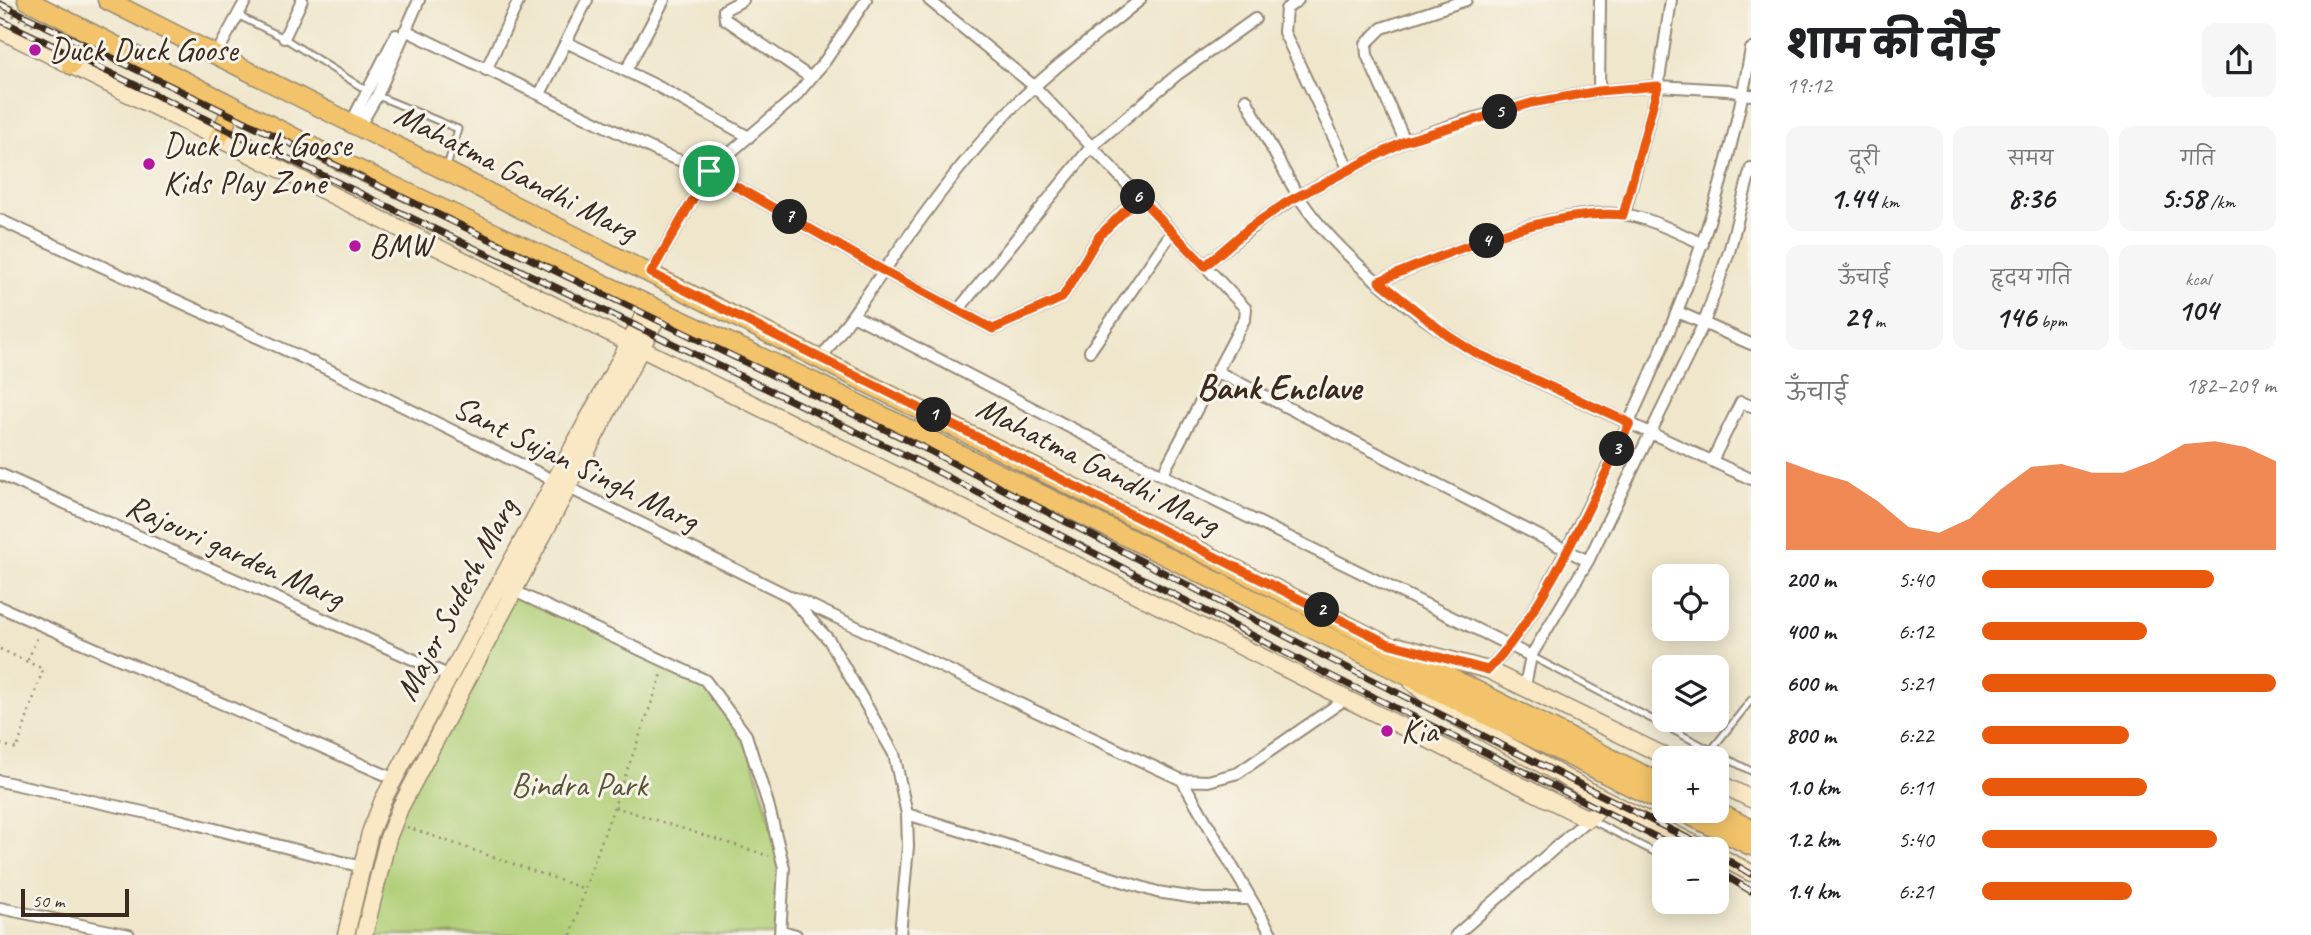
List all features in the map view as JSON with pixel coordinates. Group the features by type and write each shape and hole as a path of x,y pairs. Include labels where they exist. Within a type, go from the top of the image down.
{"main road":[{"name":"Mahatma Gandhi Marg","path":"27,0 342,162 814,382 1394,666 1652,797"},
{"name":"Mahatma Gandhi Marg","path":"107,0 1387,643 1652,779"},
{"path":"71,65 88,32"},
{"path":"218,139 233,106"},
{"path":"1729,818 1751,829"},
{"path":"1705,823 1751,846"}],"street":[{"path":"216,55 246,0"},
{"path":"284,38 302,0"},
{"path":"372,93 412,0"},
{"path":"355,125 419,0"},
{"path":"486,70 519,0"},
{"path":"540,94 587,0"},
{"path":"626,71 664,0"},
{"path":"743,0 724,10 725,19 810,78"},
{"path":"651,273 709,171 794,98 866,0"},
{"path":"929,0 1034,86 1246,309 1218,372 1162,475"},
{"path":"821,359 976,150 1034,86 1140,0"},
{"path":"1298,0 1286,9 1284,32 1349,170"},
{"path":"1405,141 1367,55 1366,44 1382,27 1466,0"},
{"path":"1599,91 1600,0"},
{"path":"1623,215 1658,86 1671,0"},
{"path":"958,310 1091,147 1178,75 1255,19"},
{"path":"0,30 1588,819"},
{"path":"405,30 665,155 709,171 884,271 993,329 1062,298 1099,236 1139,197"},
{"path":"566,42 749,137"},
{"path":"1488,670 1511,646 1566,550 1630,423 1678,312 1723,185 1747,95 1751,49"},
{"path":"1205,266 1262,219 1298,196 1405,141 1531,103 1599,91 1658,86 1728,90 1747,95"},
{"path":"1246,99 1298,196 1346,253 1447,335 1472,351 1751,479"},
{"path":"1525,686 1531,656 1588,561 1704,323 1729,252 1751,168"},
{"path":"1379,281 1476,244 1550,222 1588,214 1633,216 1703,244"},
{"name":"Sant Sujan Singh Marg","path":"0,220 327,369 789,596 829,640 867,702 894,754 907,814 908,846 900,935"},
{"path":"1090,351 1172,232"},
{"name":"Major Sudesh Marg","path":"346,935 376,817 448,675 559,485 655,307"},
{"path":"1678,312 1751,344"},
{"path":"853,315 1162,475 1531,656"},
{"path":"1218,372 1588,561"},
{"path":"1712,461 1741,402 1751,406"},
{"name":"Rajouri garden Marg","path":"0,474 448,675"},
{"name":"Major Sudesh Marg","path":"364,935 394,822 512,590 559,485"},
{"path":"512,590 705,680 746,735 782,860 781,933 796,935"},
{"path":"789,596 1182,780 1208,781 1238,773 1347,698"},
{"path":"0,607 395,779"},
{"name":"Mahatma Gandhi Marg","path":"1387,643 1488,670 1652,750"},
{"name":"Mahatma Gandhi Marg","path":"1394,666 1444,710 1608,801 1680,837"},
{"path":"1182,780 1272,935"},
{"path":"0,781 180,820 362,867"},
{"path":"1729,788 1751,799"},
{"path":"1456,935 1608,801"},
{"path":"907,814 1157,892 1202,899 1251,899"},
{"path":"376,817 394,822"},
{"path":"1729,861 1751,873"},
{"path":"0,908 129,935"}],"lane":[{"path":"239,16 284,38 372,93 458,128 446,170"},
{"path":"1531,656 1704,746"},
{"path":"1715,746 1751,699"},
{"path":"1729,759 1751,771"},
{"path":"1588,819 1652,851"}],"path":[{"path":"0,10 34,26"},
{"path":"28,660 41,625"},
{"path":"0,649 43,669 17,749 0,744"},
{"path":"571,935 667,661"},
{"path":"614,807 782,860"},
{"path":"394,822 585,889"}],"green space":[{"name":"Bindra Park","path":"512,590 705,680 746,735 782,860 780,935 364,935 394,822"}],"railway":[{"path":"0,4 928,450 1322,655 1685,837"},
{"path":"0,20 921,463 1315,668 1656,837"},
{"path":"1729,861 1751,874"},
{"path":"1729,878 1751,891"}],"place":[{"name":"Duck Duck Goose","path":"35,50"},
{"name":"Duck Duck Goose Kids Play Zone","path":"149,164"},
{"name":"BMW","path":"355,246"},
{"name":"Kia","path":"1387,731"}],"district":[{"name":"Bank Enclave","path":"1279,387"}],"route":[{"path":"1658,86 1623,215 1588,214 1550,222 1435,258 1379,281 1447,335 1472,351 1630,423 1539,598 1511,646 1488,670 1387,643 651,273 657,258 709,171 884,271 993,329 1062,298 1099,236 1139,197 1205,266 1249,228 1287,202 1405,141 1531,103 1599,91 1658,86"}]}
